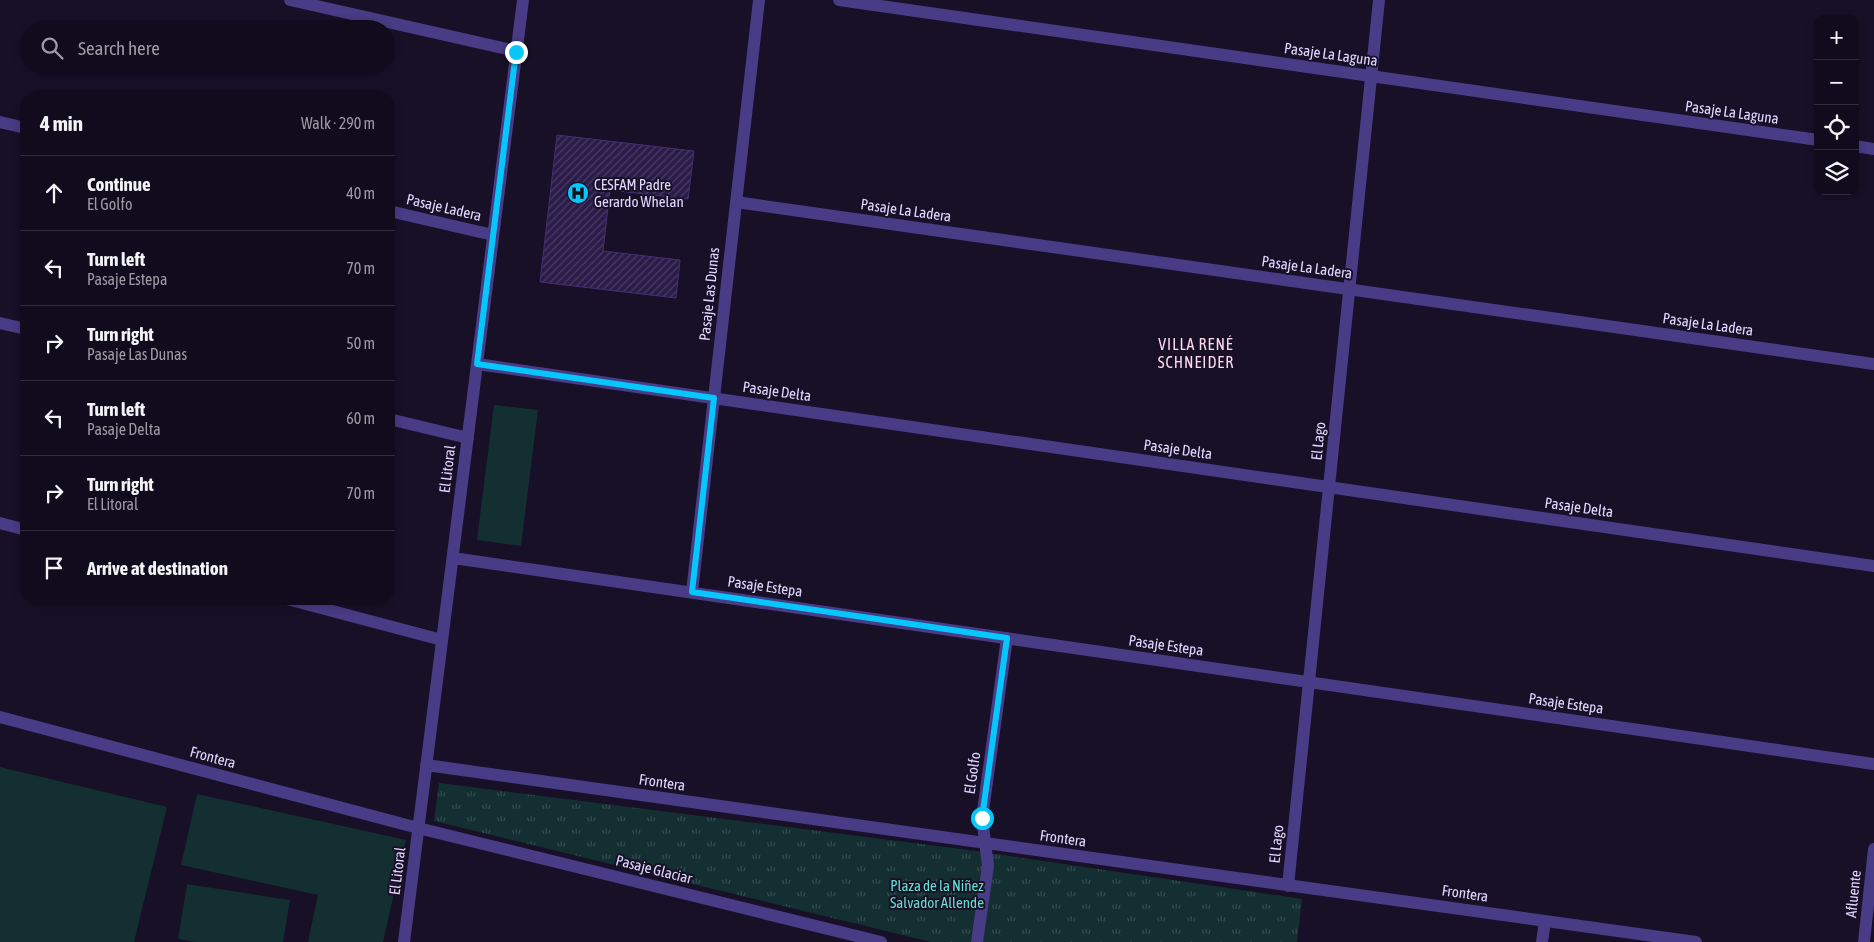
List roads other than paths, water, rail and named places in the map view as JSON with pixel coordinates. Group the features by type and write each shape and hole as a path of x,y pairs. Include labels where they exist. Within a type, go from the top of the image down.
{"street":[{"path":"290,0 377,20"},
{"name":"El Litoral","path":"404,942 523,0"},
{"name":"Pasaje Las Dunas","path":"692,592 759,0"},
{"name":"Pasaje La Laguna","path":"839,0 1814,139"},
{"name":"El Lago","path":"1288,886 1379,0"},
{"path":"395,24 516,52"},
{"path":"0,122 20,127"},
{"path":"1859,146 1874,148"},
{"name":"Pasaje La Ladera","path":"736,202 1874,364"},
{"name":"Pasaje Ladera","path":"395,212 493,235"},
{"path":"0,323 20,328"},
{"name":"Pasaje Delta","path":"477,364 1874,566"},
{"path":"395,420 468,438"},
{"path":"0,523 20,528"},
{"name":"Pasaje Estepa","path":"453,558 1874,764"},
{"path":"310,605 442,640"},
{"name":"El Golfo","path":"977,942 988,866 982,818 1007,638"},
{"name":"Frontera","path":"0,717 418,828"},
{"name":"Frontera","path":"426,765 1696,942"},
{"name":"Pasaje Glaciar","path":"418,828 881,942"},
{"name":"Afluente","path":"1864,942 1874,849"},
{"path":"1542,942 1545,921"}],"place":[{"name":"CESFAM Padre Gerardo Whelan","path":"578,193"}],"district":[{"name":"VILLA RENÉ SCHNEIDER","path":"1196,353"}],"park label":[{"name":"Plaza de la Niñez Salvador Allende","path":"937,894"}]}
